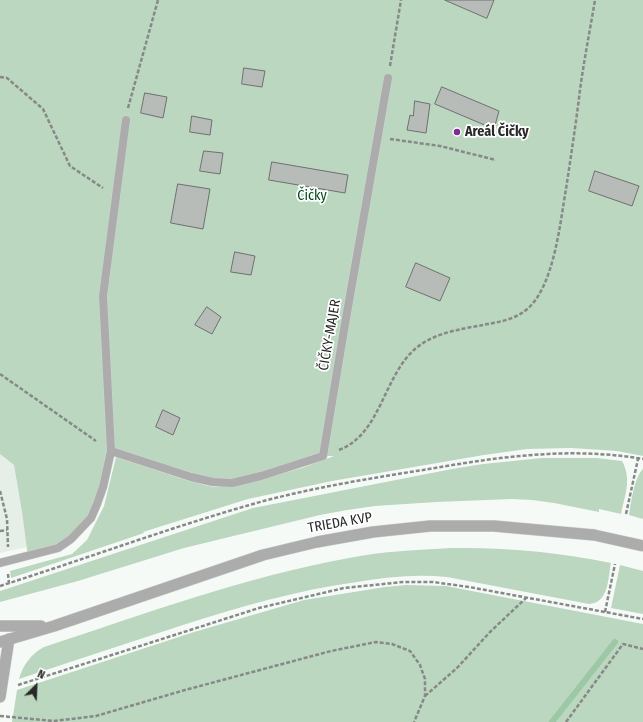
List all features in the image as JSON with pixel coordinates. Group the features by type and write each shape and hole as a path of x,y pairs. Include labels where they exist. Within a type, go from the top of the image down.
{"street":[{"name":"TRIEDA KVP","path":"4,640 54,626 263,555 317,542 373,532 430,526 494,526 594,535 643,546"},
{"name":"TRIEDA KVP","path":"0,626 54,626"},
{"path":"0,694 4,640"}],"lane":[{"name":"ČIČKY-MAJER","path":"323,456 342,337 388,78"},
{"path":"4,562 58,548 71,540 91,518 98,504 111,451 103,296 126,120"},
{"path":"111,451 191,477 213,482 232,483 261,476 323,456"}],"path":[{"path":"126,120 158,0"},
{"path":"388,78 401,0"},
{"path":"323,456 349,446 363,435 372,421 395,376 415,349 429,339 503,321 517,315 526,310 539,294 548,274 558,237 574,144 580,88 595,0"},
{"path":"0,76 7,78 43,109 70,166 115,197"},
{"path":"400,140 440,146 496,160"},
{"path":"0,374 111,451"},
{"path":"0,586 162,532 247,506 333,486 487,459 534,454 591,453 643,459"},
{"path":"626,514 638,458"},
{"path":"0,491 7,519 4,562 8,584"},
{"path":"0,531 7,530"},
{"path":"605,612 615,564"},
{"path":"0,694 259,608 344,588 403,582 433,582 469,586 643,619"},
{"path":"425,696 457,668 490,632 526,598"},
{"path":"0,716 54,721 96,716 185,690 331,651 376,642 392,644 410,651 420,665 425,679 425,696 414,722"},
{"path":"566,722 623,644 643,649"}],"shaded area":[{"path":"0,454 14,465 27,547 0,553"}],"green space":[{"name":"Čičky","path":"0,0 643,0 643,456 617,451 571,448 527,449 332,481 248,499 143,532 144,533 11,578 10,571 72,554 87,540 104,506 116,457 189,481 213,487 232,487 302,468 334,456 323,456 261,476 213,482 111,451 97,504 71,539 28,557 14,465 0,454"},
{"path":"542,458 597,458 622,461 627,474 627,487 621,514 599,509 599,512 554,503 512,499 375,506 320,515 184,548 78,581 0,602 0,591 253,508 452,469 483,464"},
{"path":"643,469 643,519 629,515 635,484"},
{"path":"451,548 492,548 532,551 611,563 604,595 596,603 589,604 447,577 402,576 379,579 335,585 291,594 247,606 183,625 19,679 28,660 44,647 195,597 271,575 349,558 387,552"},
{"path":"620,565 643,571 643,614 611,608"},
{"path":"406,585 446,586 643,624 643,722 12,722 17,690 194,632 304,600"}],"building":[{"path":"445,0 494,0 487,18"},
{"path":"244,68 265,71 262,87 242,84"},
{"path":"442,87 499,111 494,129 435,104"},
{"path":"145,93 167,97 163,118 141,113"},
{"path":"415,101 430,104 426,133 407,130 410,115 413,116"},
{"path":"192,116 212,120 210,135 190,132"},
{"path":"204,151 223,153 220,174 200,171"},
{"path":"272,162 348,175 345,193 269,180"},
{"path":"595,171 639,186 632,206 589,191"},
{"path":"178,184 210,189 203,229 171,223"},
{"path":"235,252 255,256 251,275 231,272"},
{"path":"416,263 450,278 440,301 406,287"},
{"path":"207,307 221,317 212,334 195,325"},
{"path":"163,410 180,418 173,435 156,427"}],"waterway":[{"path":"552,722 615,642"}],"place":[{"name":"Areál Čičky","path":"457,132"}]}
